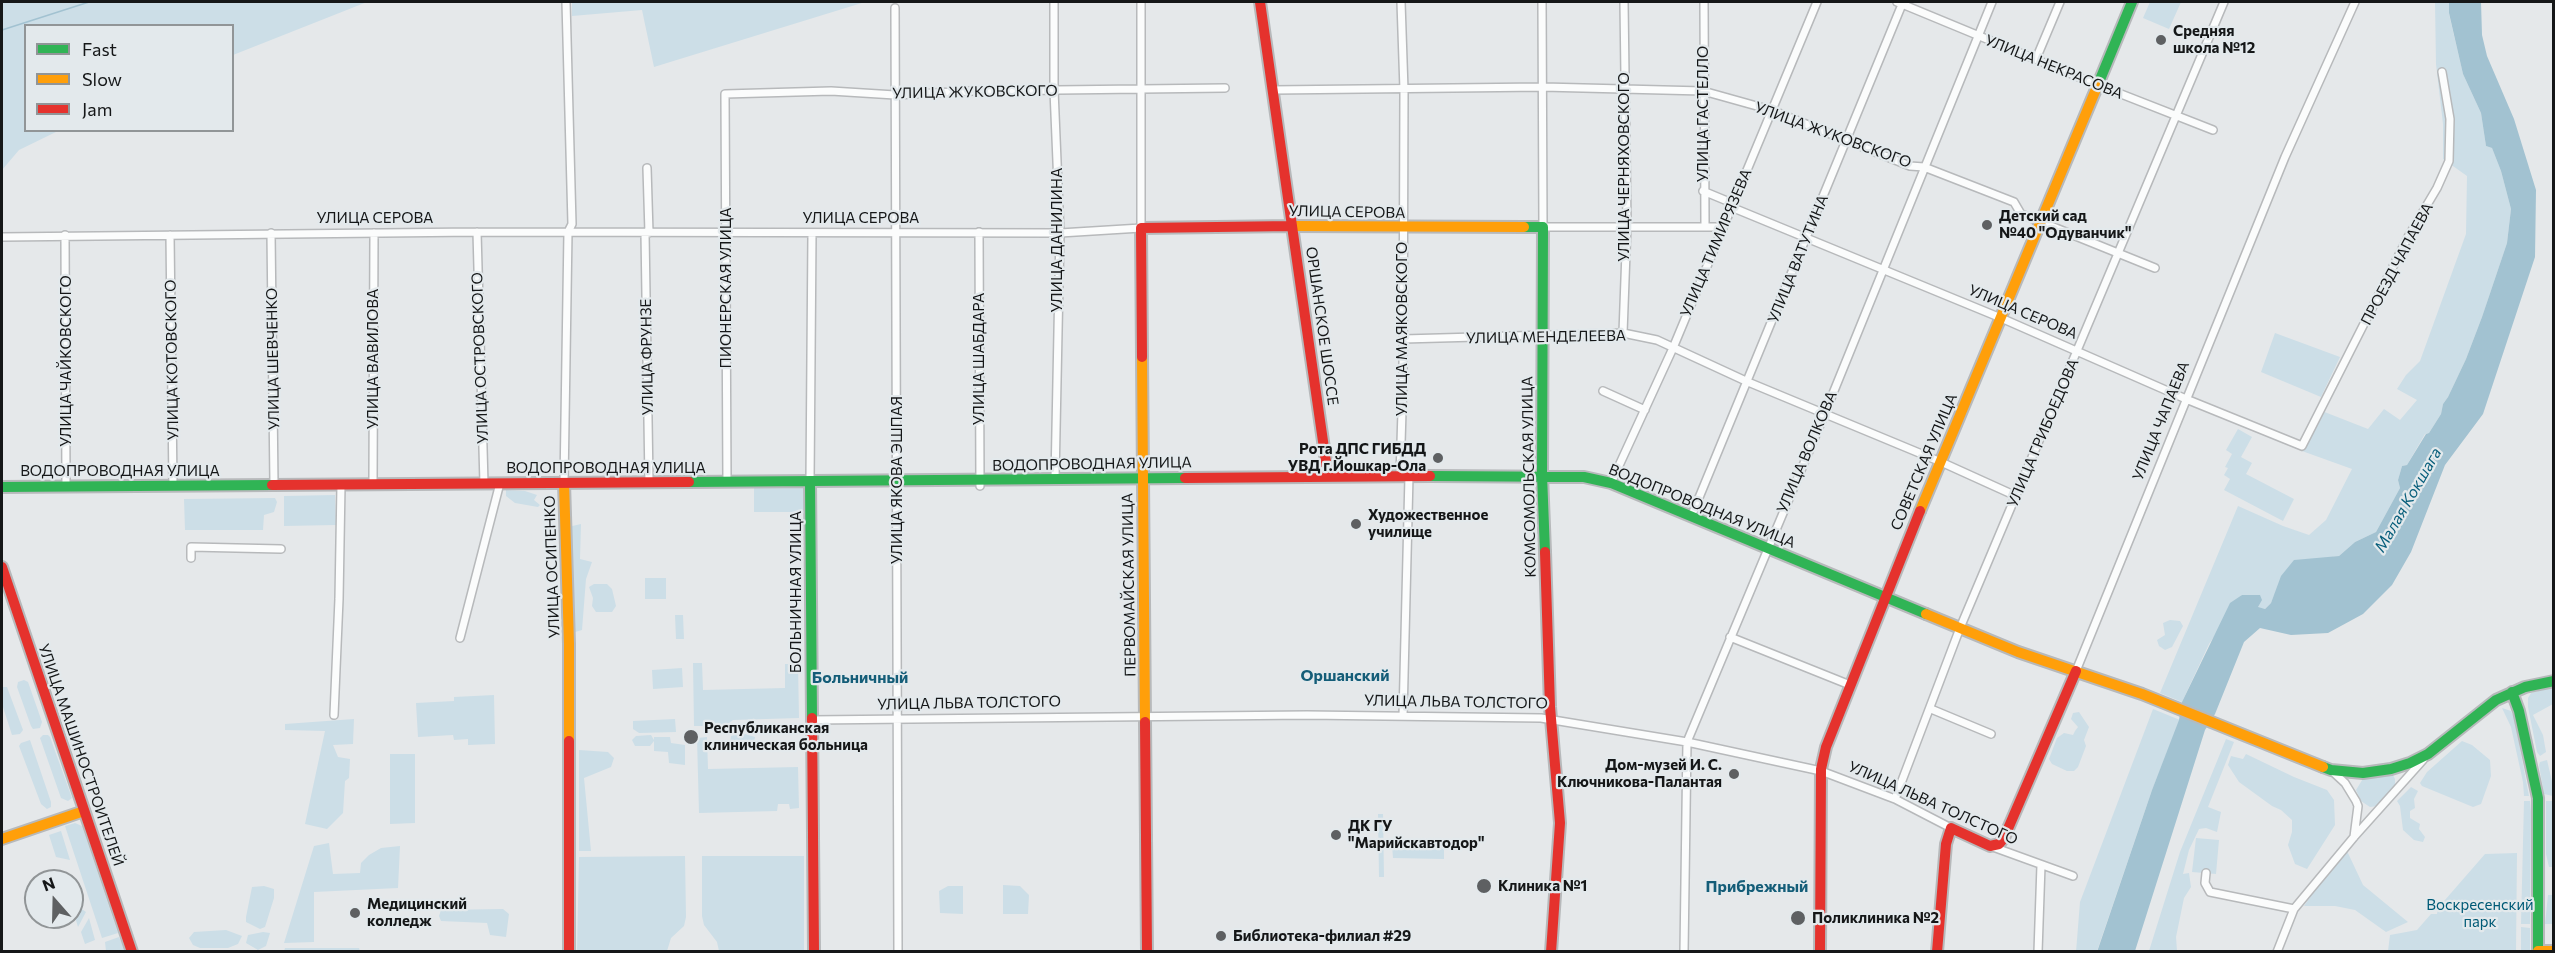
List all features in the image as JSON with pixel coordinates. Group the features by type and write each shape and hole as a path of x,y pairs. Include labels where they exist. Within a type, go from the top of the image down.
{"main road":[{"name":"ОРШАНСКОЕ ШОССЕ","path":"1260,2 1328,476"},
{"name":"СОВЕТСКАЯ УЛИЦА","path":"1820,951 1821,771 1826,747 1884,597 2132,2"},
{"name":"УЛИЦА СЕРОВА","path":"1141,228 1543,227"},
{"name":"КОМСОМОЛЬСКАЯ УЛИЦА","path":"1543,227 1542,475 1551,720 1560,823 1551,951"},
{"name":"ПЕРВОМАЙСКАЯ УЛИЦА","path":"1141,228 1147,951"},
{"name":"ВОДОПРОВОДНАЯ УЛИЦА","path":"2,487 897,480 980,483 1055,479 1328,476 1542,475 1584,477 1611,483 1960,628 2018,651 2142,694 2331,770"},
{"name":"БОЛЬНИЧНАЯ УЛИЦА","path":"810,481 814,951"},
{"name":"УЛИЦА ОСИПЕНКО","path":"564,483 570,656 569,951"},
{"name":"УЛИЦА МАШИНОСТРОИТЕЛЕЙ","path":"2,567 132,951"},
{"name":"УЛИЦА ЧАПАЕВА","path":"1990,846 2000,844 2009,831 2076,671"},
{"path":"2331,770 2362,773 2410,763 2428,754 2487,706 2512,692 2553,681"},
{"path":"2512,692 2519,711 2538,798 2538,951 2553,951"},
{"path":"2,839 84,811"},
{"path":"1937,951 1945,854 1952,828"},
{"name":"УЛИЦА ЛЬВА ТОЛСТОГО","path":"1952,828 1990,846"}],"street":[{"name":"УЛИЦА ОСИПЕНКО","path":"564,483 568,232 572,224 566,2"},
{"name":"УЛИЦА ДАНИЛИНА","path":"1054,2 1054,90 1060,233 1055,479"},
{"name":"ПЕРВОМАЙСКАЯ УЛИЦА","path":"1141,228 1142,2"},
{"name":"УЛИЦА МАЯКОВСКОГО","path":"1401,2 1404,90 1403,716"},
{"name":"КОМСОМОЛЬСКАЯ УЛИЦА","path":"1542,2 1543,227"},
{"name":"УЛИЦА ЧЕРНЯХОВСКОГО","path":"1623,333 1627,225 1624,2"},
{"name":"УЛИЦА ГАСТЕЛЛО","path":"1704,2 1703,191 1705,226"},
{"name":"УЛИЦА ТИМИРЯЗЕВА","path":"1611,483 1673,348 1721,226 1732,205 1817,2"},
{"name":"УЛИЦА НЕКРАСОВА","path":"1901,2 1977,36 2212,130"},
{"name":"УЛИЦА ВАТУТИНА","path":"1692,517 1807,240 1901,2"},
{"name":"УЛИЦА ВОЛКОВА","path":"1684,951 1687,742 1825,413 1992,2"},
{"path":"2036,60 2060,2"},
{"name":"УЛИЦА ГРИБОЕДОВА","path":"1895,799 1960,628 2224,2"},
{"name":"УЛИЦА ЧАПАЕВА","path":"2076,671 2285,157 2355,2"},
{"name":"УЛИЦА ЯКОВА ЭШПАЯ","path":"895,8 898,951"},
{"name":"ПРОЕЗД ЧАПАЕВА","path":"2302,446 2449,161 2450,119 2442,72"},
{"name":"УЛИЦА ЖУКОВСКОГО","path":"1273,90 1543,87 1703,91 1771,110 1910,166 1924,167 2014,202 2021,214 2155,268"},
{"name":"УЛИЦА ЖУКОВСКОГО","path":"725,94 831,91 895,95 973,91 1225,88"},
{"name":"ПИОНЕРСКАЯ УЛИЦА","path":"725,94 727,482"},
{"name":"УЛИЦА ФРУНЗЕ","path":"647,168 649,482"},
{"name":"УЛИЦА СЕРОВА","path":"1703,191 1807,240 2001,318 2186,399 2302,446"},
{"name":"УЛИЦА СЕРОВА","path":"1543,227 1721,226"},
{"name":"УЛИЦА СЕРОВА","path":"2,237 477,232 1060,233 1141,228"},
{"name":"УЛИЦА ОСТРОВСКОГО","path":"477,232 484,484"},
{"name":"УЛИЦА ШАБДАРА","path":"979,232 980,483"},
{"name":"УЛИЦА ШЕВЧЕНКО","path":"271,233 274,485"},
{"name":"УЛИЦА ВАВИЛОВА","path":"373,484 374,233"},
{"name":"БОЛЬНИЧНАЯ УЛИЦА","path":"810,481 812,233"},
{"name":"УЛИЦА ЧАЙКОВСКОГО","path":"65,235 66,487"},
{"name":"УЛИЦА КОТОВСКОГО","path":"170,235 173,486"},
{"name":"УЛИЦА МЕНДЕЛЕЕВА","path":"1403,339 1543,337 1623,333 1657,340 1748,382 1941,462 2016,496"},
{"path":"1603,391 1645,410"},
{"path":"460,638 500,483"},
{"path":"334,715 341,485"},
{"path":"191,558 191,547 281,549"},
{"path":"1730,637 1850,686"},
{"path":"1931,709 1990,734"},
{"name":"УЛИЦА ЛЬВА ТОЛСТОГО","path":"812,720 1145,715 1403,716 1551,720 1687,742 1821,771 1895,799 1952,828"},
{"path":"2277,951 2294,909 2428,754"},
{"path":"2331,770 2345,783 2358,806 2354,837"},
{"name":"УЛИЦА ЛЬВА ТОЛСТОГО","path":"1990,846 2073,876"},
{"path":"2038,951 2041,865"},
{"path":"2206,873 2205,883 2210,892 2294,909"}],"green space":[{"path":"2,2 367,2 234,55 234,24 24,24 24,132 56,132 19,150 2,170"},
{"path":"572,2 865,2 654,67 642,10 572,16"},
{"path":"2150,2 2181,2 2169,29 2143,18"},
{"path":"2435,2 2449,2 2449,14 2463,74 2481,113 2486,146 2492,148 2511,209 2507,243 2482,317 2466,359 2443,404 2441,414 2429,433 2425,434 2407,465 2402,466 2398,480 2400,488 2376,532 2355,542 2339,556 2318,559 2277,589 2271,603 2265,609 2258,608 2260,595 2242,595 2209,644 2182,702 2160,693 2238,506 2309,535 2326,520 2352,469 2302,451 2322,411 2368,429 2384,409 2400,420 2417,400 2397,389 2406,375 2420,361 2466,234 2467,176 2443,159 2443,124 2436,64"},
{"path":"2275,333 2340,357 2321,397 2261,372"},
{"path":"2238,429 2252,437 2241,457 2252,463 2246,474 2294,499 2283,521 2224,490 2230,479 2224,475 2228,468 2225,467 2232,454 2226,450"},
{"path":"807,487 807,512 754,512 754,488"},
{"path":"506,490 525,491 537,495 534,500 540,505 538,507 515,503 506,496"},
{"path":"335,495 336,525 284,526 284,496"},
{"path":"275,498 277,502 274,512 264,515 263,530 185,530 184,499"},
{"path":"581,524 580,559 592,562 586,579 582,630 572,633 568,527"},
{"path":"645,578 666,578 666,599 645,599"},
{"path":"594,584 607,584 612,589 616,606 612,612 596,612 592,606 593,598 589,587"},
{"path":"675,615 683,615 684,639 676,639"},
{"path":"2170,620 2180,621 2183,626 2172,647 2165,650 2159,646 2157,640 2165,635 2163,623"},
{"path":"693,663 702,663 703,690 785,688 785,664 798,664 799,718 733,720 725,726 694,726"},
{"path":"682,668 683,687 653,689 652,670"},
{"path":"24,680 28,682 42,722 40,728 33,729 31,726 17,687 18,682"},
{"path":"2,687 7,687 23,730 20,734 12,735 2,704"},
{"path":"2553,687 2553,704 2533,715 2543,735 2546,752 2540,756 2537,752 2528,698 2531,693"},
{"path":"494,695 495,744 468,745 468,739 454,740 453,735 418,737 416,703 454,701 454,697"},
{"path":"2502,708 2511,711 2514,717 2529,796 2524,796 2511,727"},
{"path":"2153,709 2180,720 2152,790 2097,951 2076,952 2080,902"},
{"path":"2079,712 2089,727 2084,740 2086,746 2078,767 2074,771 2067,771 2052,764 2049,759 2057,738 2064,733 2073,735 2078,727 2071,719 2073,713"},
{"path":"354,719 353,744 333,745 338,757 350,759 349,778 345,781 343,813 327,829 305,824 325,731 285,730 285,724"},
{"path":"675,719 676,732 639,733 633,729 633,721"},
{"path":"742,733 755,737 754,744 737,747 730,743 731,736"},
{"path":"43,735 50,737 72,798 68,801 61,798 40,738"},
{"path":"651,735 654,740 654,737 670,737 671,743 685,745 685,765 669,763 668,752 654,751 654,741 650,746 635,746 632,740 636,736"},
{"path":"707,737 708,769 798,767 799,808 790,809 789,804 778,804 777,811 699,813 697,738"},
{"path":"2226,739 2234,742 2208,807 2221,812 2217,832 2206,828 2199,829 2189,850 2183,874 2189,873 2191,887 2184,898 2176,937 2177,951 2149,951 2180,852"},
{"path":"30,740 51,802 51,807 47,809 41,804 19,746"},
{"path":"2462,741 2472,745 2490,760 2491,776 2481,804 2473,807 2422,786 2420,783 2427,772"},
{"path":"579,750 608,752 614,758 611,767 584,778 591,851 579,851"},
{"path":"390,754 415,754 415,823 390,824"},
{"path":"2246,754 2327,790 2334,800 2335,825 2307,869 2295,864 2288,845 2292,832 2292,820 2239,782 2228,765 2231,756 2243,759"},
{"path":"2547,760 2553,796 2544,794 2539,765 2540,762"},
{"path":"2392,773 2395,787 2378,806 2370,807 2361,801 2356,790 2364,777"},
{"path":"2411,787 2418,791 2414,799 2415,808 2410,811 2410,818 2420,824 2419,829 2425,837 2423,842 2414,840 2403,830 2400,806 2397,801"},
{"path":"2524,801 2530,801 2531,812 2530,924 2521,924"},
{"path":"2546,801 2553,801 2553,867 2549,867 2546,854"},
{"path":"1378,814 1383,814 1384,877 1379,877"},
{"path":"75,823 82,826 118,933 102,938 84,884 84,869 79,869 65,826"},
{"path":"61,831 70,860 56,857 49,835"},
{"path":"2196,838 2219,840 2216,874 2192,872"},
{"path":"329,843 333,874 360,873 361,863 369,855 381,848 400,846 398,888 314,892 314,942 284,943 314,846"},
{"path":"1392,845 1444,847 1444,859 1393,858"},
{"path":"2347,851 2363,885 2408,922 2386,932 2355,910 2335,906 2304,906 2325,875"},
{"name":"Воскресенский парк","path":"2517,853 2516,951 2388,951 2390,935 2417,930 2431,914 2437,914 2438,908 2485,854"},
{"path":"685,856 686,917 684,926 671,938 667,951 577,951 579,857"},
{"path":"702,856 804,856 804,951 719,951 717,942 704,925 702,916"},
{"path":"1003,885 1020,886 1029,895 1028,914 1003,914"},
{"path":"264,886 274,889 274,898 265,927 260,929 246,922 246,917 252,887"},
{"path":"948,886 963,886 963,914 940,913 939,891"},
{"path":"2548,895 2553,895 2553,924 2545,924"},
{"path":"503,909 509,914 506,937 490,935 487,923 441,921 439,916 441,910"},
{"path":"89,918 95,940 85,944 81,932"},
{"path":"2521,927 2530,928 2530,951 2521,951"},
{"path":"226,930 242,936 238,944 228,948 200,948 193,945 189,938 194,932"},
{"path":"270,933 266,946 258,950 246,943 248,935"},
{"path":"119,937 126,951 106,951 105,942"},
{"path":"285,948 359,948 360,951 284,951"}],"water":[{"name":"Малая Кокшага","path":"2449,2 2481,2 2482,35 2487,56 2514,119 2536,190 2535,257 2483,414 2445,465 2411,552 2392,585 2363,614 2328,633 2291,635 2260,628 2244,642 2215,714 2205,730 2135,951 2097,952 2152,790 2179,720 2182,702 2230,603 2242,595 2260,595 2262,600 2258,607 2265,609 2271,603 2281,576 2294,560 2339,556 2355,542 2376,532 2400,488 2398,480 2402,466 2407,465 2441,414 2443,404 2466,359 2482,317 2507,243 2511,209 2492,148 2486,146 2481,113 2463,74 2449,13"}],"waterway":[{"path":"2,30 89,2"}],"traffic: fast":[{"path":"2099,82 2132,2"},
{"path":"1524,227 1543,227 1542,475 1545,552"},
{"path":"1430,476 1584,477 1611,483 1926,614"},
{"path":"689,482 1185,478"},
{"path":"810,481 812,718"},
{"path":"2,487 272,485"},
{"path":"2323,767 2363,773 2391,769 2410,763 2428,754 2496,700 2525,687 2554,681"},
{"path":"2512,692 2519,711 2538,798 2538,952"}],"traffic: slow":[{"path":"1920,511 2099,82"},
{"path":"1292,226 1524,227"},
{"path":"1142,357 1145,722"},
{"path":"564,483 569,644 569,741"},
{"path":"1926,614 2018,652 2142,694 2323,767"},
{"path":"2,839 84,811"},
{"path":"2538,951 2554,951"}],"traffic: jam":[{"path":"1142,357 1141,228 1292,226 1260,2"},
{"path":"1292,226 1328,476"},
{"path":"1185,478 1430,476"},
{"path":"272,485 689,482"},
{"path":"1820,952 1821,769 1826,747 1920,511"},
{"path":"1545,552 1550,707 1560,823 1551,952"},
{"path":"2,567 132,952"},
{"path":"1937,952 1946,844 1951,828 1990,846 1999,844 2004,838 2076,671"},
{"path":"812,718 814,952"},
{"path":"1145,722 1147,952"},
{"path":"569,741 569,952"}],"place":[{"name":"Средняя школа №12","path":"2161,40"},
{"name":"Детский сад №40 \"Одуванчик\"","path":"1987,225"},
{"name":"Рота ДПС ГИБДД УВД г.Йошкар-Ола","path":"1438,458"},
{"name":"Художественное училище","path":"1356,524"},
{"name":"Республиканская клиническая больница","path":"691,737"},
{"name":"Дом-музей И. С. Ключникова-Палантая","path":"1734,774"},
{"name":"ДК ГУ \"Марийскавтодор\"","path":"1336,835"},
{"name":"Клиника №1","path":"1484,886"},
{"name":"Медицинский колледж","path":"355,913"},
{"name":"Поликлиника №2","path":"1798,918"},
{"name":"Библиотека-филиал #29","path":"1221,936"}],"district":[{"name":"Оршанский","path":"1345,676"},
{"name":"Больничный","path":"860,678"},
{"name":"Прибрежный","path":"1757,887"}]}
